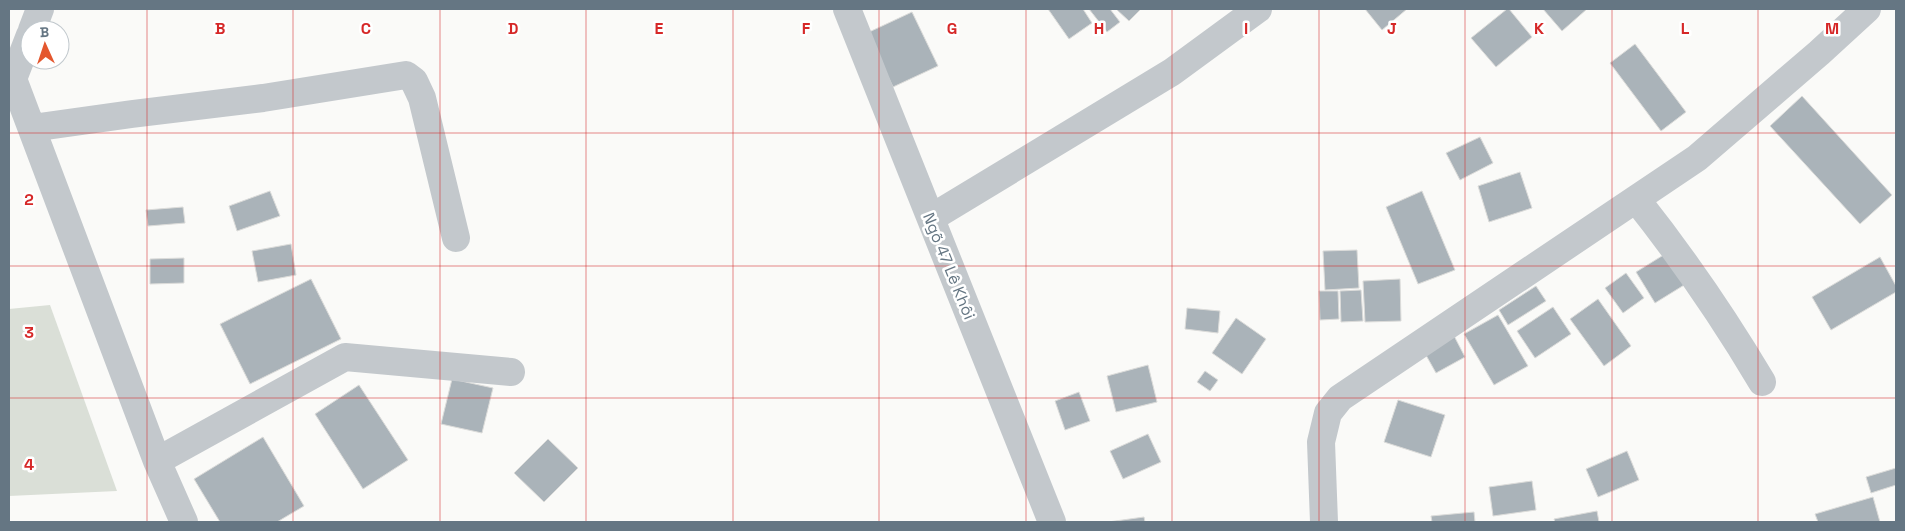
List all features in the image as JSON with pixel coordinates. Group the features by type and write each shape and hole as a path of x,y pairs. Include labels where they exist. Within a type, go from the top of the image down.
{"street":[{"name":"Ngõ 47 Lê Khôi","path":"847,9 1052,522"},
{"path":"930,218 1172,72 1258,9"},
{"path":"1324,522 1321,442 1328,413 1340,398 1697,158 1819,54 1868,9"},
{"path":"20,58 11,79 32,128 157,461 184,522"},
{"path":"32,128 263,98 406,76 414,81 422,98 456,238"},
{"path":"1636,199 1677,252 1729,327 1762,382"},
{"path":"157,461 346,357 511,372"}],"shaded area":[{"path":"50,305 117,491 9,496 9,309"}],"building":[{"path":"1048,9 1083,9 1092,23 1069,39"},
{"path":"1089,9 1110,9 1120,22 1107,32"},
{"path":"1116,9 1141,9 1129,21"},
{"path":"1365,9 1407,9 1382,30"},
{"path":"1507,9 1532,37 1496,67 1471,38"},
{"path":"1543,9 1587,9 1562,31"},
{"path":"912,12 938,66 893,87 867,33"},
{"path":"1635,44 1686,112 1661,131 1610,63"},
{"path":"1802,96 1892,195 1860,224 1770,126"},
{"path":"1480,137 1493,163 1460,180 1446,153"},
{"path":"1520,172 1532,208 1489,222 1478,186"},
{"path":"270,191 280,216 237,231 229,206"},
{"path":"1422,191 1455,270 1418,284 1386,207"},
{"path":"183,207 185,223 148,226 146,210"},
{"path":"291,244 296,275 258,282 252,251"},
{"path":"1357,250 1359,288 1325,290 1323,251"},
{"path":"1670,251 1689,282 1655,303 1636,272"},
{"path":"1880,257 1896,286 1896,292 1831,330 1812,297"},
{"path":"184,258 184,283 150,284 150,259"},
{"path":"1626,273 1644,298 1623,313 1605,288"},
{"path":"311,279 341,339 250,384 220,324"},
{"path":"1400,279 1401,321 1365,322 1363,281"},
{"path":"1536,286 1546,301 1508,325 1499,310"},
{"path":"1361,290 1363,321 1341,322 1340,291"},
{"path":"1319,291 1338,291 1339,319 1320,320"},
{"path":"1598,299 1631,346 1604,366 1570,319"},
{"path":"1553,307 1571,334 1535,358 1517,331"},
{"path":"1187,308 1220,311 1218,333 1185,329"},
{"path":"1498,315 1528,366 1494,385 1464,334"},
{"path":"1236,318 1266,339 1242,374 1212,353"},
{"path":"1452,332 1465,357 1436,373 1422,348"},
{"path":"1148,365 1157,402 1116,412 1107,376"},
{"path":"1205,371 1218,380 1210,391 1197,382"},
{"path":"452,379 493,388 482,433 441,424"},
{"path":"359,385 408,460 363,489 315,414"},
{"path":"1079,392 1090,421 1065,430 1055,401"},
{"path":"1398,400 1445,415 1431,457 1384,442"},
{"path":"1148,434 1161,462 1123,479 1110,451"},
{"path":"263,437 304,506 277,522 220,522 194,479"},
{"path":"548,439 578,468 544,502 514,473"},
{"path":"1627,451 1639,480 1598,497 1586,469"},
{"path":"1896,468 1896,485 1871,493 1866,477"},
{"path":"1532,481 1536,510 1493,516 1489,487"},
{"path":"1873,497 1880,522 1818,522 1815,514"},
{"path":"1597,511 1599,522 1555,522 1554,519"},
{"path":"1474,512 1475,522 1432,522 1431,516"},
{"path":"1144,517 1145,522 1108,522"}]}
